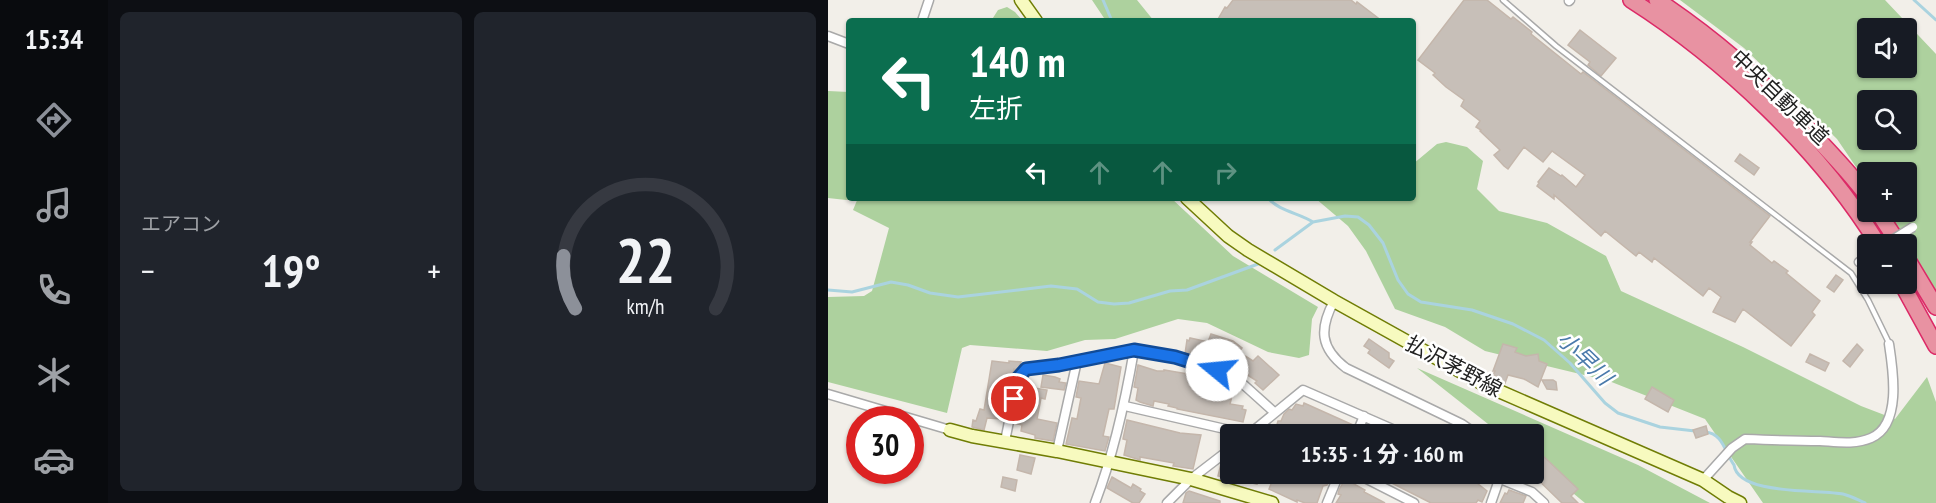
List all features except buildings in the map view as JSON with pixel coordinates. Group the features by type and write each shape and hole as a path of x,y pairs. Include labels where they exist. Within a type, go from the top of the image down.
{"highway":[{"name":"中央自動車道","path":"1631,0 1690,42 1742,86 1791,134 1847,199 1871,234"},
{"name":"中央自動車道","path":"1658,0 1709,36 1753,73 1831,153 1857,184"},
{"path":"1917,275 1936,307"},
{"path":"1907,294 1936,346"}],"main road":[{"path":"1021,0 1034,18"},
{"name":"払沢茅野線","path":"1190,201 1228,236 1334,301 1485,385 1703,480 1740,503"},
{"path":"950,430 1191,479 1272,503"}],"street":[{"path":"923,18 929,0"},
{"path":"828,36 846,43"},
{"path":"1902,234 1916,225"},
{"path":"1334,301 1325,322 1323,334 1326,347 1334,358 1346,368 1462,424"},
{"path":"1703,480 1732,448 1746,439 1852,442 1873,437 1884,427 1893,405 1894,375 1889,344"},
{"path":"1095,503 1110,463 1125,406 1134,350"},
{"path":"1005,441 1018,378 1026,369 1134,350 1175,357 1234,376 1274,412"},
{"path":"1057,451 1077,361"},
{"path":"1261,424 1303,390 1382,424"},
{"path":"828,394 950,430"},
{"path":"1125,406 1220,428"},
{"path":"1361,424 1364,416"},
{"path":"1167,503 1191,479 1220,457"},
{"path":"1327,503 1335,484"},
{"path":"1377,484 1414,503"},
{"path":"1491,503 1497,484"},
{"path":"1516,484 1532,492 1544,503"}],"lane":[{"path":"1503,0 1556,46 1851,273 1868,300 1889,344"}],"green space":[{"path":"1092,0 1137,0 1152,18 1104,18"},
{"path":"1680,0 1885,0 1902,18 1857,18 1857,78 1917,78 1917,34 1936,54 1936,291 1917,260 1917,234 1901,234 1893,222 1917,222 1917,162 1857,162 1857,168 1837,139 1744,48"},
{"path":"1007,7 1020,18 993,18 998,10"},
{"path":"828,91 846,92 846,200 828,198"},
{"path":"1446,142 1467,147 1483,161 1477,189 1499,211 1547,223 1606,256 1621,291 1743,347 1861,406 1895,419 1927,377 1936,402 1936,503 1763,503 1705,419 1609,381 1485,351 1445,327 1395,309 1366,251 1348,226 1319,201 1416,201 1416,162 1437,144"},
{"path":"857,201 1174,201 1233,256 1318,307 1312,319 1309,355 1299,358 1268,352 1207,323 1178,319 1115,339 1085,340 1047,351 970,345 962,348 947,413 828,382 828,297 864,296 872,291 889,228 853,210"},
{"path":"1417,368 1638,465 1710,503 1585,503 1544,469 1544,424 1488,424"}],"waterway":[{"name":"小早川","path":"1103,0 1111,18"},
{"path":"1914,0 1936,20"},
{"name":"小早川","path":"1272,201 1283,209 1313,222 1345,216 1358,217 1369,225 1383,243 1398,280 1408,294 1421,302 1472,310 1513,324 1544,340 1570,363 1605,403 1618,413 1660,427 1695,431"},
{"path":"1275,250 1313,222"},
{"path":"828,290 852,292 891,282 930,293 958,297 1051,286 1077,289 1098,302 1114,304 1129,303 1170,291 1187,290 1258,264"},
{"name":"小早川","path":"1705,432 1711,433 1720,440 1739,475 1750,482 1782,489 1843,494 1865,503"}],"route":[{"path":"1014,399 1018,378 1026,369 1134,350 1175,357 1217,370"}]}
